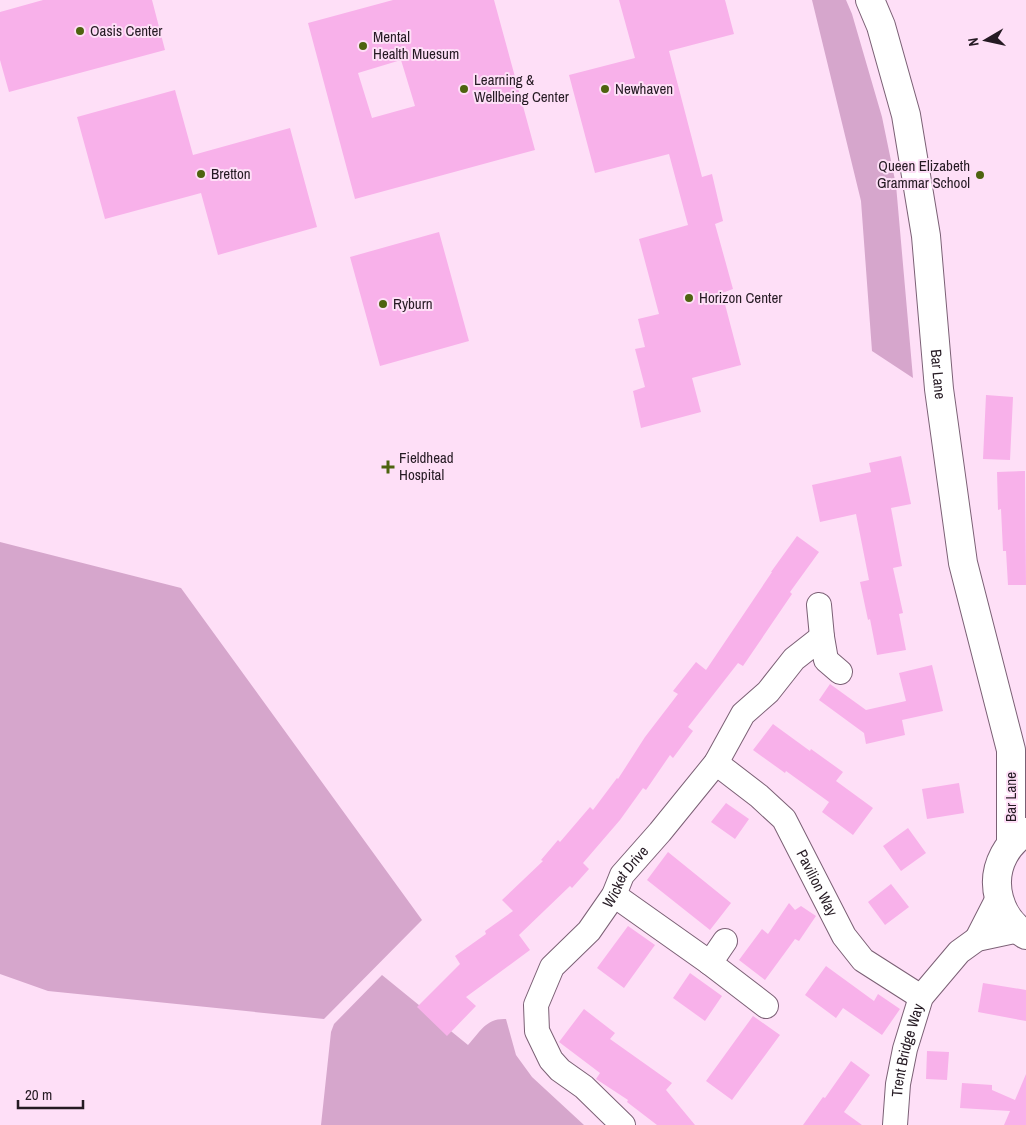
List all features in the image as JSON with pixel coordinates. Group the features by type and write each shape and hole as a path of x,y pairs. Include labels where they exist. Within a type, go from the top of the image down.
{"main road":[{"name":"Bar Lane","path":"870,0 881,26 906,115 926,236 938,389 963,563 1018,759 1019,837"},
{"path":"1019,837 1004,855 996,883 998,898 1006,916 1022,932"}],"street":[{"path":"819,605 826,660 840,672"},
{"name":"Wicket Drive","path":"623,1125 584,1087 560,1070 551,1060 537,1031 536,1005 552,967 589,931 614,895 622,875 716,763 743,714 768,692 794,659 822,637"},
{"name":"Pavilion Way","path":"716,763 759,796 784,819 844,936 863,960 921,997"},
{"path":"614,895 710,962 766,1006"},
{"name":"Trent Bridge Way","path":"977,939 998,898"},
{"name":"Trent Bridge Way","path":"894,1125 898,1084 905,1048 921,997 959,952 977,939 1022,932"},
{"path":"710,962 725,941"}],"shaded area":[{"path":"812,0 846,0 852,14 882,117 896,185 913,378 872,351 861,201"},
{"path":"0,542 181,588 422,920 324,1019 48,991 0,974"},
{"path":"382,975 468,1045 488,1023 499,1019 506,1019 516,1055 532,1077 584,1125 321,1125 331,1032 334,1024"}],"building":[{"name":"Oasis Center","path":"43,0 152,0 165,50 9,92 0,60 0,12"},
{"name":"Learning & Wellbeing Center","path":"393,0 494,0 535,150 355,199 308,23","holes":["401,60 415,106 372,118 358,73"]},
{"path":"619,0 725,0 734,34 669,51 702,177 712,174 723,221 715,224 733,289 722,293 741,365 692,378 701,412 641,428 633,391 645,387 635,349 645,347 638,319 659,314 639,239 688,225 669,154 595,173 569,75 635,58"},
{"name":"Bretton","path":"175,90 193,155 290,128 317,227 218,255 201,193 105,219 77,117"},
{"name":"Ryburn","path":"439,232 469,341 380,366 350,257"},
{"path":"986,395 1013,397 1010,460 983,459"},
{"path":"901,456 911,504 891,508 902,566 893,568 903,613 899,614 906,650 877,655 860,582 869,580 856,514 820,522 812,485 871,472 869,463"},
{"path":"1025,471 1026,585 1008,585 1006,551 1003,551 1001,509 998,510 997,472"},
{"path":"797,536 819,552 790,592 792,594 743,666 738,663 688,727 693,731 673,758 670,755 646,790 643,788 620,820 583,863 589,869 572,888 570,886 519,935 530,950 466,997 476,1006 447,1036 417,1007 460,964 455,956 486,934 485,931 513,911 502,900 543,861 541,860 558,840 560,842 590,807 593,810 618,779 645,737 678,694 673,691 696,662 706,670"},
{"path":"932,665 943,711 902,720 905,735 866,744 864,733 819,700 830,684 866,710 906,701 899,673"},
{"path":"773,724 843,772 836,781 873,808 853,835 822,812 829,802 753,750"},
{"path":"959,783 964,813 927,819 922,789"},
{"path":"726,803 749,819 735,839 711,822"},
{"path":"908,828 926,853 901,871 883,846"},
{"path":"668,852 731,903 710,930 647,880"},
{"path":"891,884 909,907 885,925 868,902"},
{"path":"789,903 795,910 801,906 816,916 799,941 795,939 765,980 739,960 762,929 768,934"},
{"path":"628,926 655,945 624,988 597,968"},
{"path":"826,966 874,1001 878,994 900,1009 882,1035 843,1008 836,1018 805,995"},
{"path":"690,973 722,996 705,1021 673,998"},
{"path":"983,983 1026,990 1026,1021 978,1012"},
{"path":"584,1009 615,1033 610,1039 672,1083 666,1090 695,1125 657,1125 627,1102 628,1100 596,1079 600,1073 559,1042"},
{"path":"753,1016 780,1035 732,1100 706,1081"},
{"path":"927,1051 949,1052 947,1080 926,1079"},
{"path":"851,1061 870,1075 844,1112 862,1125 803,1125 823,1097 825,1098"},
{"path":"1026,1074 1026,1125 1004,1125 1010,1111 960,1108 962,1083 992,1085 992,1090 1015,1100"}],"place":[{"name":"Oasis Center","path":"80,31"},
{"name":"Mental Health Muesum","path":"363,46"},
{"name":"Learning & Wellbeing Center","path":"464,89"},
{"name":"Newhaven","path":"605,89"},
{"name":"Bretton","path":"201,174"},
{"name":"Queen Elizabeth Grammar School","path":"980,175"},
{"name":"Horizon Center","path":"689,298"},
{"name":"Ryburn","path":"383,304"},
{"name":"Fieldhead Hospital","path":"388,467"}]}
